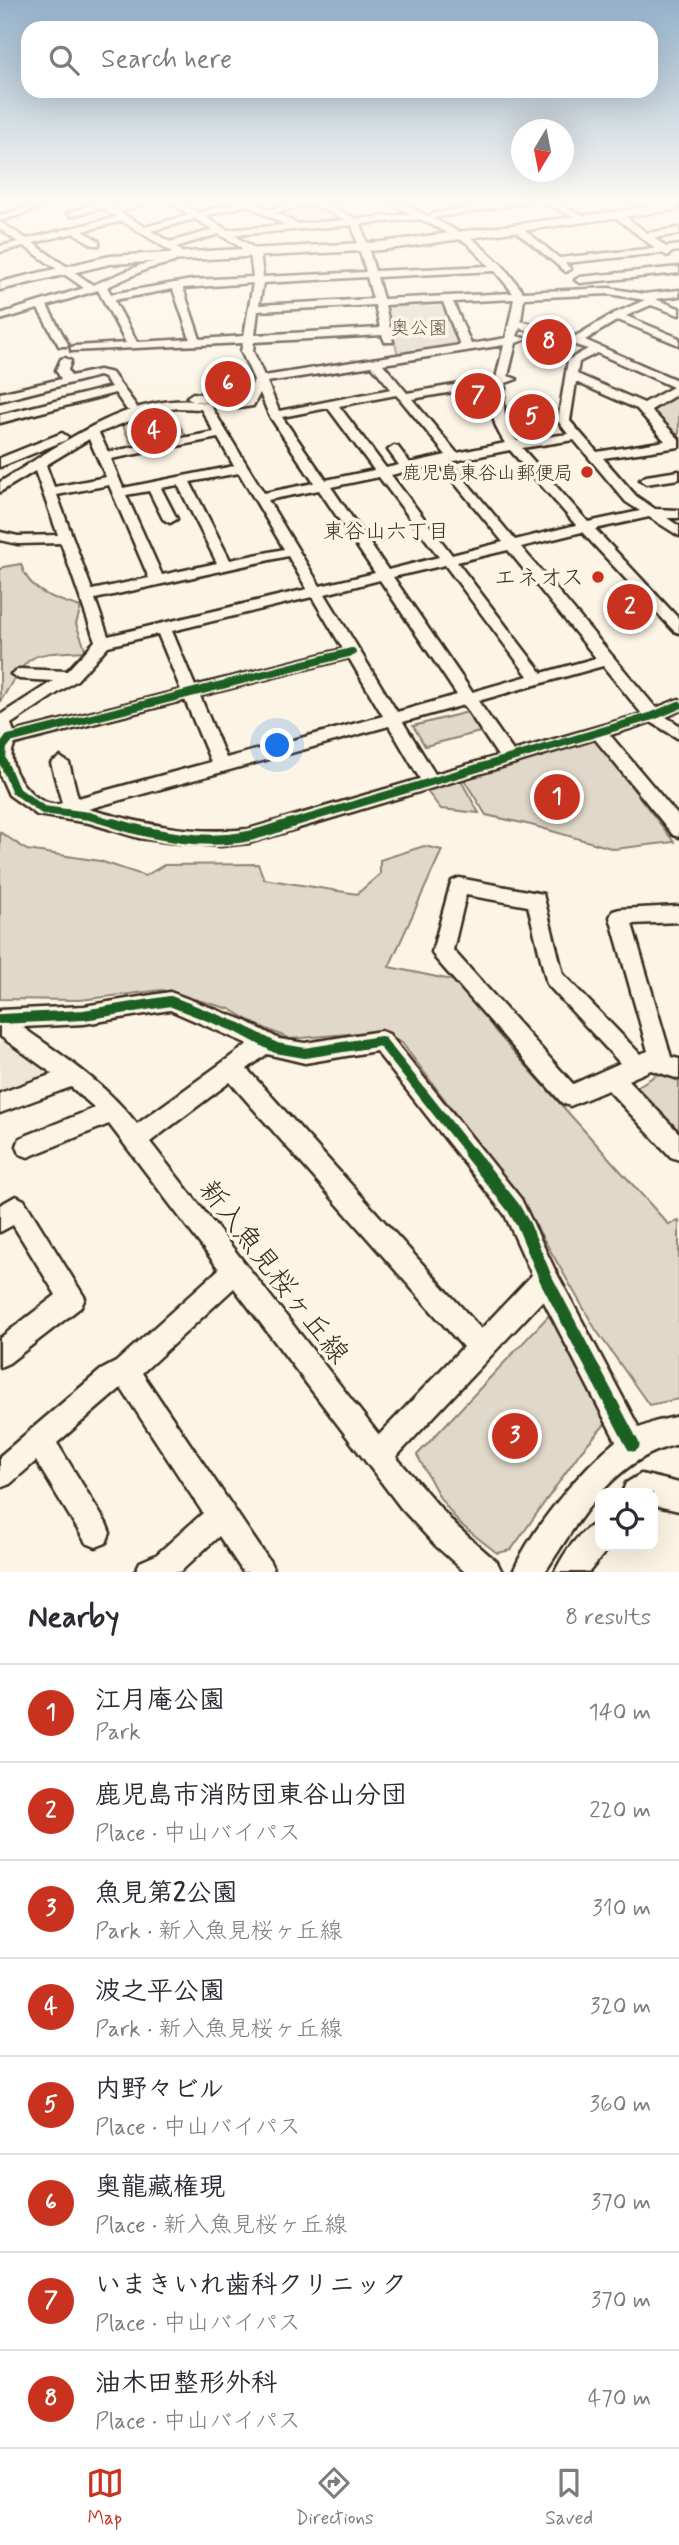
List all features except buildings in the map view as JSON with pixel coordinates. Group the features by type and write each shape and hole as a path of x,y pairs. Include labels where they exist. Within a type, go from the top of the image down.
{"main road":[{"path":"0,286 44,274"}],"street":[{"path":"74,274 98,287 108,298 133,345"},
{"path":"0,317 98,287 127,274"},
{"path":"178,274 177,286 195,342"},
{"path":"228,274 258,280 382,274"},
{"path":"257,274 247,351 275,415 509,759"},
{"path":"505,274 524,295"},
{"path":"515,274 524,295 520,324 506,379 497,396 499,419 518,445 679,628"},
{"path":"573,274 594,292"},
{"path":"580,280 636,274"},
{"path":"370,275 395,358"},
{"path":"108,298 177,286"},
{"path":"253,308 611,291 650,298 679,312"},
{"path":"577,340 650,298 679,293"},
{"path":"447,299 466,346"},
{"path":"41,305 63,344"},
{"path":"617,316 679,342"},
{"path":"520,324 577,340 679,386"},
{"path":"75,349 387,331"},
{"path":"260,380 516,339"},
{"path":"597,349 574,360 564,421 620,489 679,532"},
{"path":"65,361 62,370 68,380"},
{"path":"374,361 512,545 653,716 679,733"},
{"path":"0,397 99,373 108,375 131,407"},
{"path":"571,375 643,409 677,443"},
{"path":"275,415 331,404 506,379"},
{"path":"0,488 92,431 164,405 248,403 260,380"},
{"path":"643,409 679,386"},
{"path":"0,419 118,389"},
{"path":"0,463 58,440 84,424 131,407 170,396 207,403"},
{"path":"207,403 242,468 431,782"},
{"path":"331,404 538,679"},
{"path":"92,431 157,581"},
{"path":"103,457 222,434"},
{"path":"260,498 518,445 576,436"},
{"path":"593,456 677,443"},
{"path":"394,450 408,468"},
{"path":"0,452 25,454"},
{"path":"39,464 103,642"},
{"path":"49,492 116,486 153,486 242,468"},
{"path":"646,480 679,475"},
{"path":"182,480 226,566"},
{"path":"153,486 170,519"},
{"path":"9,739 2,722 71,676 103,642 650,513 679,514"},
{"path":"592,526 679,610"},
{"path":"0,536 18,540 66,540"},
{"path":"87,596 292,551"},
{"path":"163,628 221,766"},
{"path":"352,652 9,739 4,743 2,753 15,790 37,807 89,816 139,831 232,838 249,836 509,759 653,716 679,705"},
{"path":"54,812 607,660"},
{"path":"19,674 71,676"},
{"path":"598,732 679,830"},
{"path":"60,763 72,807"},
{"path":"637,1066 554,978 536,901 459,886 442,952 570,1096 611,1078 637,1066 650,1060 670,1065"},
{"path":"670,1065 620,917 679,914"},
{"path":"0,1022 83,1015 137,1004 170,1001 239,1028 276,1048 305,1054 381,1041 513,1208 540,1261 546,1279 633,1444"},
{"name":"新入魚見桜ヶ丘線","path":"0,1022 74,1076 113,1112 411,1498 446,1536 487,1572"},
{"path":"134,1140 266,1043"},
{"path":"232,1068 481,1348"},
{"path":"0,1103 74,1076"},
{"path":"611,1078 679,1149"},
{"path":"27,1146 113,1112"},
{"path":"0,1220 16,1208 72,1298 0,1354"},
{"path":"0,1474 110,1379 125,1371 235,1271"},
{"path":"378,1457 546,1279"},
{"path":"125,1371 260,1572"},
{"path":"528,1572 606,1466 633,1444 667,1431 679,1430"},
{"path":"39,1440 96,1533"},
{"path":"658,1493 679,1497"},
{"path":"150,1572 166,1565 222,1515"},
{"path":"570,1572 595,1541"}],"shaded area":[{"path":"0,1040 45,1071 45,1081 0,1097"}],"green space":[{"name":"奥公園","path":"443,301 462,345 398,354 383,305"},
{"path":"236,374 250,379 251,388 248,391 206,387 204,382"},
{"path":"679,391 679,439 649,408"},
{"path":"170,408 187,438 133,448 122,424"},
{"path":"21,564 30,582 37,588 53,598 81,607 76,624 86,651 52,653 32,658 18,673 0,702 0,570"},
{"path":"468,712 480,732 425,746 413,726"},
{"path":"592,740 597,742 674,842 614,849 486,815 463,778"},
{"path":"460,779 479,813 441,809 426,790"},
{"path":"0,832 27,850 100,861 145,876 164,865 258,864 264,879 357,894 380,874 380,860 424,846 442,850 389,967 461,982 496,1032 668,1224 679,1221 679,1399 649,1405 596,1330 524,1205 402,1043 382,1031 290,1039 255,1024 230,1009 162,990 80,1000 0,999"},
{"path":"663,1071 679,1079 679,1138 635,1088"},
{"path":"553,1311 608,1421 581,1451 511,1550 497,1553 459,1523 440,1498 417,1455"}],"cycle path":[{"path":"352,652 9,739 3,747 2,759 15,790 43,810 89,816 139,831 221,839 249,836 653,716 679,705"},
{"path":"0,1019 84,1015 170,1001 239,1028 276,1048 305,1053 381,1041 513,1207 546,1279 633,1445"}],"place":[{"name":"油木田整形外科","path":"549,342"},
{"name":"奥龍藏権現","path":"228,384"},
{"name":"いまきいれ歯科クリニック","path":"478,396"},
{"name":"内野々ビル","path":"532,417"},
{"name":"波之平公園","path":"154,431"},
{"name":"鹿児島東谷山郵便局","path":"587,472"},
{"name":"エネオス","path":"598,577"},
{"name":"鹿児島市消防団東谷山分団","path":"630,607"},
{"name":"江月庵公園","path":"557,797"},
{"name":"魚見第2公園","path":"515,1436"}],"district":[{"name":"東谷山六丁目","path":"386,531"}]}
